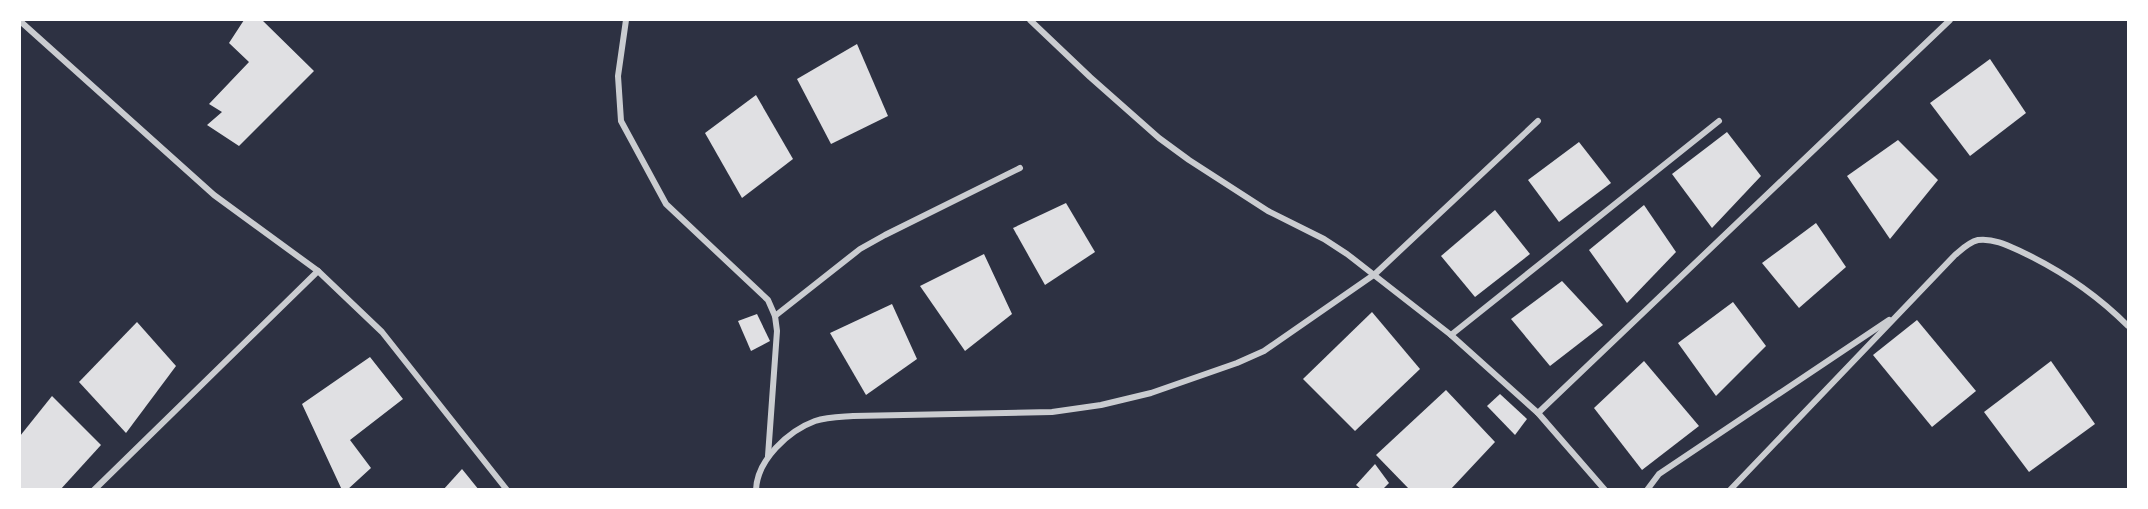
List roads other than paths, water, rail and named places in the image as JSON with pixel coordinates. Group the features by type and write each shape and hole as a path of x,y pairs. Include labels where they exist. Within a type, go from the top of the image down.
{"street":[{"path":"626,20 618,76 621,122 666,204 768,300 775,316 777,351 768,456"},
{"path":"1030,20 1159,138 1261,207 1324,239 1375,274 1451,335 1538,413 1605,489"},
{"path":"1538,413 1950,20"},
{"path":"20,21 214,195 318,271 382,332 507,489"},
{"path":"756,489 761,467 768,456 798,430 831,417 1052,412 1101,405 1151,393 1237,363 1264,351 1375,274 1538,121"},
{"path":"1451,335 1719,122"},
{"path":"775,316 860,249 1020,168"},
{"path":"1730,489 1955,255 1977,240 1990,240 2005,244 2051,266 2105,303 2128,326"},
{"path":"94,489 318,271"},
{"path":"1647,489 1659,474 1899,313"}]}
